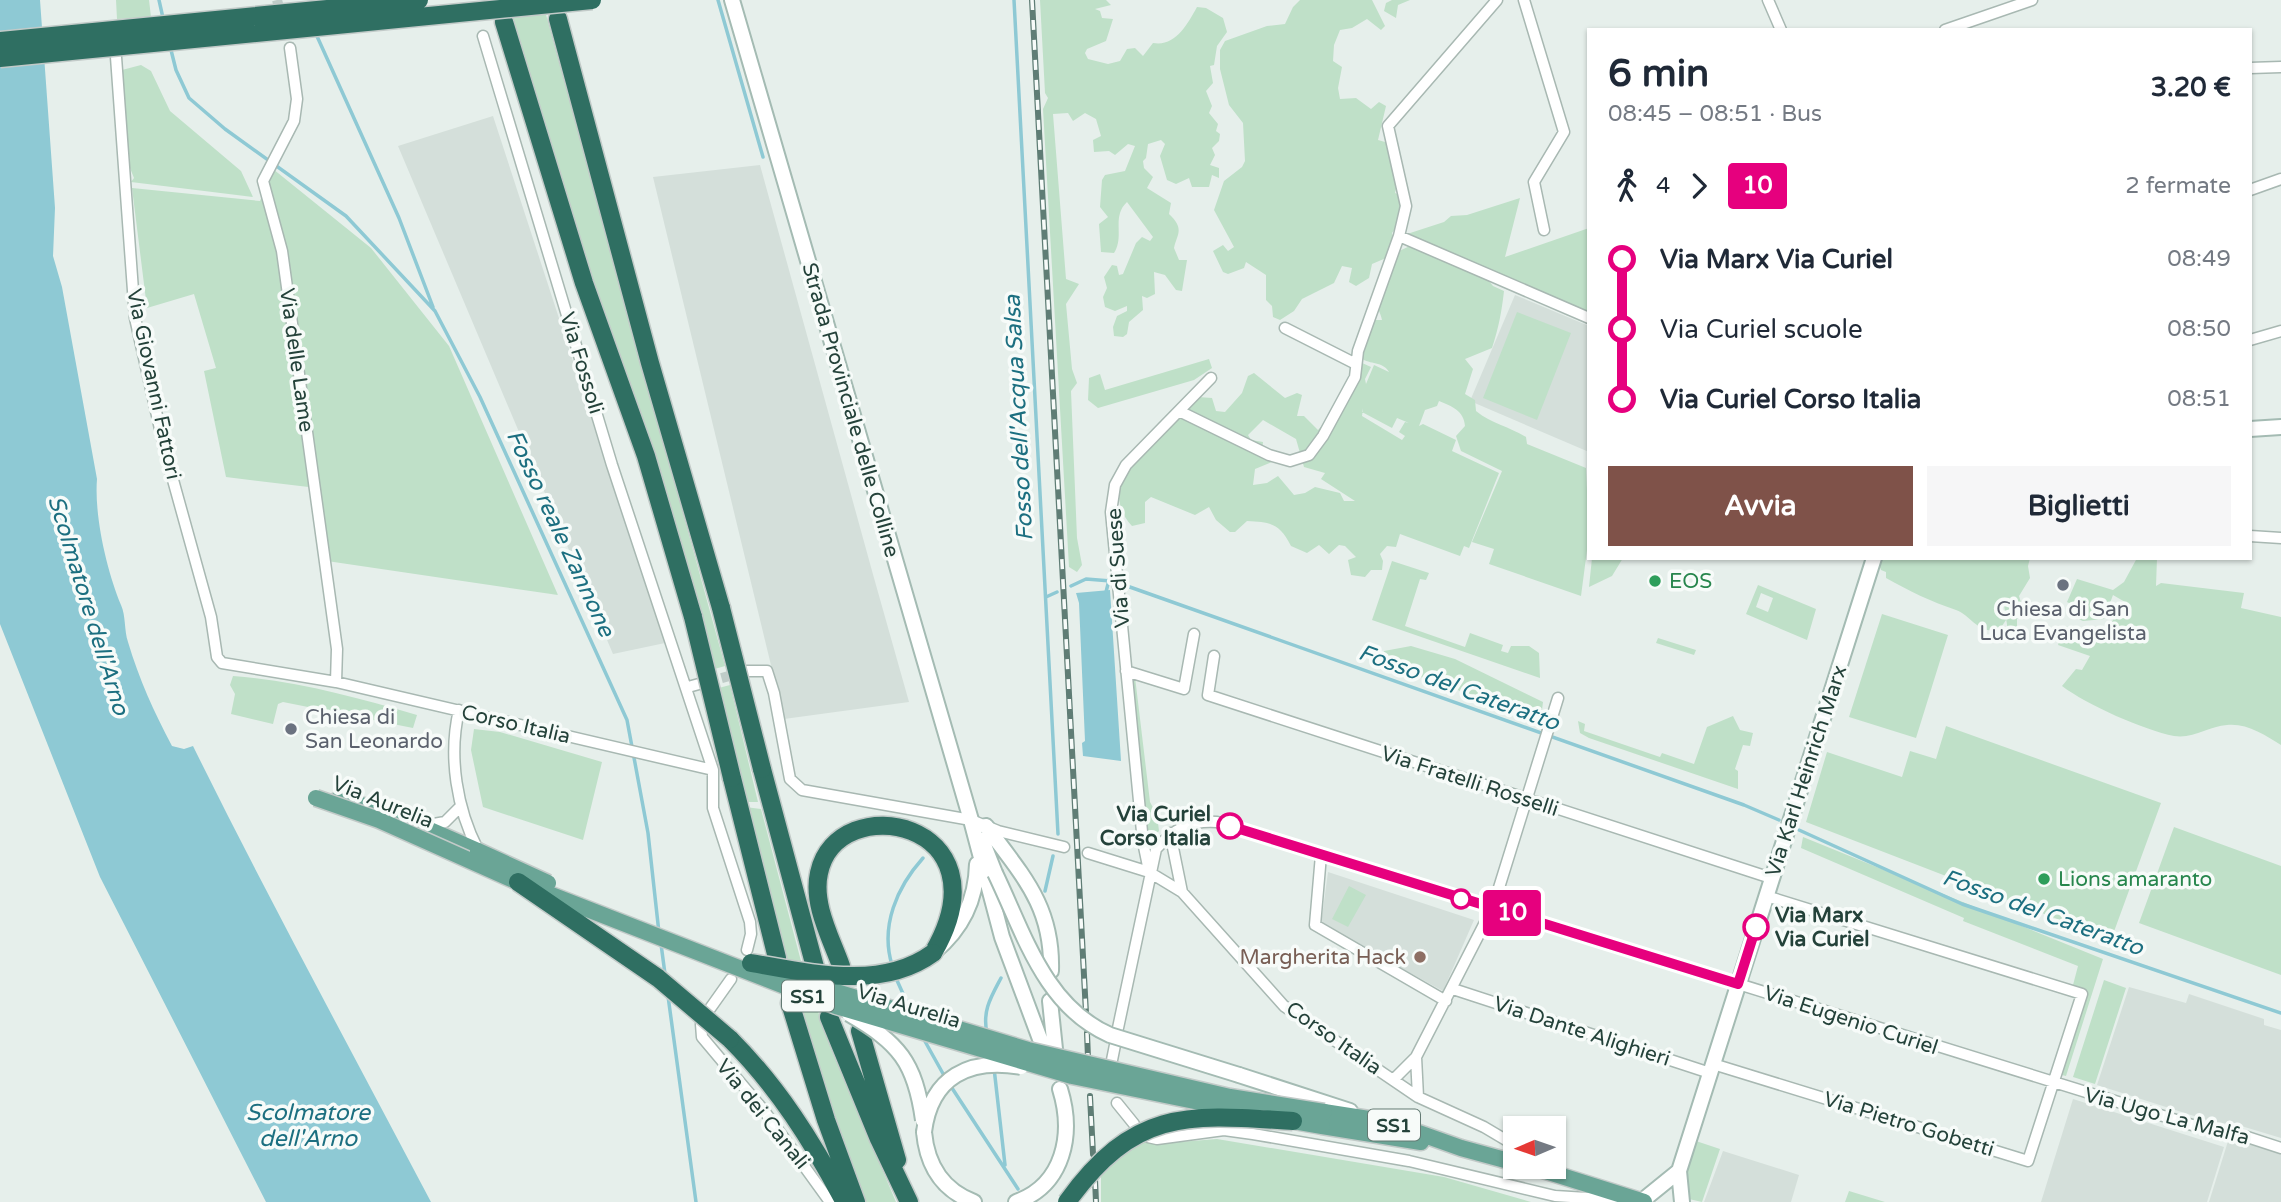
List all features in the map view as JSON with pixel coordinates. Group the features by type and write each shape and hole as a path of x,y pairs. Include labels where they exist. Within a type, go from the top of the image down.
{"highway":[{"path":"0,41 419,0"},
{"path":"0,58 592,0"},
{"path":"558,19 643,336 721,608 815,967"},
{"path":"504,22 584,283 646,456 693,617 777,958"},
{"path":"749,956 823,974 875,975 911,966 933,953 951,919 954,905 949,869 940,851 926,839 905,828 880,825 841,840 827,854 819,874 820,906 841,967"},
{"path":"518,882 658,978 730,1039 769,1081 803,1126 845,1202"},
{"path":"790,1003 825,1120 856,1202"},
{"path":"833,1012 879,1139 908,1200"},
{"path":"860,1031 908,1200"},
{"path":"1067,1202 1123,1141 1148,1128 1181,1119 1211,1115 1293,1121"}],"main road":[{"name":"Strada Provinciale delle Colline","path":"732,0 971,820"},
{"path":"2252,429 2281,427"},
{"name":"Via Karl Heinrich Marx","path":"1679,1171 1873,560"},
{"name":"Via Aurelia","path":"1461,1148 1388,1122 1323,1119 1293,1121 1072,1076 833,1012 518,882 379,820 316,798 382,809 554,886 749,956 836,993 1028,1050 1323,1119 1461,1148 1503,1159"},
{"path":"971,820 977,852 1002,937 1049,1048 1050,1001"},
{"path":"971,820 1045,979 1071,1009 1091,1026 1110,1035 1388,1122"},
{"path":"986,826 1021,870 1045,916 1051,971"},
{"path":"933,953 950,940 965,916 974,887 977,852"},
{"path":"833,1012 875,1029 905,1057 916,1083 925,1147 935,1172 949,1189 974,1202"},
{"path":"924,1132 928,1112 936,1096 947,1082 966,1070 988,1064 1003,1064 1072,1076"},
{"path":"1016,1202 1045,1185 1059,1164 1066,1141 1060,1089"},
{"path":"1566,1176 1641,1201 1679,1171"},
{"path":"1679,1171 1682,1202"}],"street":[{"path":"1179,411 1269,455 1290,461 1309,455 1342,404 1355,377 1356,363 1399,236 1406,206 1388,126 1497,0"},
{"path":"1524,0 1564,132 1534,182 1544,230"},
{"path":"1768,0 1780,28"},
{"path":"1951,28 2032,0"},
{"name":"Via Fossoli","path":"483,36 612,464 674,656 688,687"},
{"name":"Via delle Lame","path":"290,48 297,99 294,121 284,145 263,181 276,219 282,251 337,649 336,682"},
{"name":"Via Giovanni Fattori","path":"116,57 135,318 165,451 211,617 217,657 222,663"},
{"path":"2252,68 2281,67"},
{"path":"2252,189 2281,180"},
{"path":"1399,236 1587,317"},
{"path":"1285,328 1356,363"},
{"path":"2252,339 2281,331"},
{"name":"Via di Suese","path":"1149,872 1143,842 1111,512 1115,485 1126,465 1212,378"},
{"path":"2252,536 2281,538"},
{"path":"1126,671 1184,689 1194,634"},
{"name":"Via Fratelli Rosselli","path":"1214,656 1208,695 1771,878"},
{"name":"Corso Italia","path":"222,663 336,682 713,770"},
{"path":"747,671 767,671 774,693 785,762 790,779 802,790 971,820 1064,847"},
{"path":"699,684 688,687 713,770 713,808 750,922 749,956"},
{"path":"1393,1080 1416,1057 1493,907 1558,698"},
{"path":"459,710 454,738 460,808 478,851"},
{"path":"420,825 445,822 460,808"},
{"name":"Via Eugenio Curiel","path":"1170,833 1189,823 1217,822 2054,1084"},
{"path":"1118,1028 1149,872 1156,849 1170,833"},
{"path":"1170,833 1182,892"},
{"name":"Corso Italia","path":"1088,853 1149,872 1182,892 1284,1006 1418,1097 1503,1138"},
{"path":"1321,855 1315,925 1447,1001"},
{"path":"1766,896 2082,994 2054,1084"},
{"path":"709,1010 731,979"},
{"name":"Via Dante Alighieri","path":"1453,989 1711,1068"},
{"name":"Via dei Canali","path":"701,1024 702,1037 765,1112 830,1202"},
{"path":"1112,1060 1115,1045"},
{"path":"1416,1057 1418,1097"},
{"name":"Via Pietro Gobetti","path":"1711,1068 2028,1161 2054,1084"},
{"name":"Via Ugo La Malfa","path":"2054,1084 2218,1133 2235,1133 2281,1148"},
{"path":"1117,1103 1133,1124"},
{"path":"1148,1136 1157,1139 1224,1130 1253,1133 1409,1161 1555,1196 1641,1201"}],"shaded area":[{"path":"493,116 665,643 613,654 398,146"},
{"path":"760,165 909,702 784,719 653,177"},
{"path":"1515,295 1587,325 1587,451 1470,401"},
{"name":"Margherita Hack","path":"1328,872 1474,920 1443,991 1321,924"},
{"path":"2129,987 2186,1003 2189,994 2264,1019 2264,1025 2281,1030 2281,1138 2238,1125 2213,1122 2097,1085"},
{"path":"2073,1099 2224,1147 2207,1202 2041,1202"},
{"path":"2229,1138 2281,1154 2281,1202 2209,1202"},
{"path":"1723,1151 1799,1175 1791,1202 1704,1202"}],"green space":[{"path":"116,0 149,0 151,17 117,19"},
{"path":"505,0 542,0 725,666 711,670 537,120"},
{"path":"1040,0 1106,0 1111,5 1095,9 1100,11 1102,18 1113,19 1106,41 1087,49 1085,53 1088,59 1108,64 1120,61 1127,49 1135,48 1143,56 1153,43 1168,42 1180,33 1197,7 1206,8 1223,18 1227,32 1217,46 1214,65 1210,66 1213,83 1206,91 1212,106 1209,113 1218,124 1216,131 1220,134 1219,141 1212,148 1215,155 1210,165 1219,168 1219,178 1212,175 1209,187 1192,187 1189,178 1176,184 1167,180 1160,156 1165,144 1161,140 1148,144 1143,161 1144,168 1153,177 1147,188 1171,203 1169,214 1178,228 1174,248 1179,260 1187,260 1182,291 1176,290 1165,275 1154,272 1155,294 1147,298 1142,296 1143,310 1129,322 1127,334 1123,337 1114,336 1113,327 1117,316 1127,311 1127,306 1115,311 1105,307 1103,297 1107,288 1104,277 1112,265 1117,266 1119,275 1123,274 1136,243 1142,237 1150,241 1153,237 1127,202 1120,214 1114,253 1101,252 1099,224 1108,217 1100,207 1102,180 1105,175 1125,171 1135,146 1128,144 1115,155 1109,151 1094,152 1093,140 1101,136 1096,119 1085,113 1073,121 1068,113 1053,114 1066,279 1079,284 1066,304 1072,369 1077,383 1071,391 1077,538 1082,565 1077,572 1069,567 1043,109 1048,98 1045,93"},
{"path":"1300,0 1372,0 1385,26 1381,30 1367,19 1352,28 1340,30 1334,45 1333,61 1342,67 1338,88 1340,99 1356,98 1371,109 1379,102 1386,106 1378,140 1392,144 1398,181 1395,193 1405,197 1402,220 1392,233 1395,244 1393,255 1372,264 1369,278 1356,286 1349,282 1352,268 1342,266 1334,283 1302,299 1294,311 1280,320 1273,317 1272,306 1266,300 1266,275 1246,262 1244,268 1228,274 1223,272 1213,251 1223,245 1228,251 1234,247 1214,210 1224,181 1242,167 1245,161 1243,123 1229,105 1220,69 1220,50 1225,41 1267,26 1285,24 1293,7"},
{"path":"1392,0 1410,0 1398,5 1396,18 1384,11 1386,3"},
{"path":"141,65 151,71 170,111 241,171 253,197 131,182 134,178 130,168 122,70"},
{"path":"273,169 371,248 449,346 558,595 327,561 317,488 226,477 204,371 216,368 194,294 147,308 132,188 260,201"},
{"path":"1520,198 1505,257 1587,229 1587,314 1404,235 1444,222 1451,216 1467,215"},
{"path":"1412,245 1484,275 1493,286 1504,291 1492,348 1465,359 1473,369 1465,394 1475,400 1476,411 1526,437 1527,444 1586,468 1587,550 1581,596 1489,564 1494,549 1472,542 1502,471 1461,451 1456,436 1465,426 1462,416 1453,407 1439,401 1437,406 1425,410 1419,426 1423,424 1456,440 1452,451 1499,473 1469,548 1464,546 1460,556 1400,534 1396,547 1387,546 1380,554 1383,561 1382,570 1371,570 1365,577 1351,575 1348,560 1356,557 1345,546 1339,545 1329,554 1319,545 1307,553 1291,546 1279,529 1262,522 1247,521 1235,532 1230,532 1216,520 1209,507 1195,515 1151,497 1145,502 1145,523 1132,526 1125,516 1119,496 1124,475 1138,458 1148,451 1151,433 1179,419 1198,397 1212,398 1216,411 1225,412 1242,393 1248,376 1254,373 1285,398 1297,393 1302,395 1297,416 1304,416 1318,430 1336,406 1360,362 1371,367 1365,379 1366,384 1374,365 1389,372 1383,366 1361,358 1373,320 1382,320 1377,298 1397,252","holes":["1362,412 1392,428 1397,418 1409,423 1405,422 1399,432 1405,436 1402,440 1362,416","1263,420 1296,439 1304,467 1325,473 1321,479 1355,501 1344,501 1340,493 1315,487 1294,495 1278,476 1267,483 1253,485 1255,469 1272,462 1262,452 1263,442 1251,440 1248,435"]},
{"path":"1517,312 1571,333 1537,420 1483,398"},
{"path":"1209,359 1212,368 1194,380 1098,408 1088,400 1089,378 1100,374 1105,390"},
{"path":"1592,560 1622,560 1612,576 1589,587"},
{"path":"1878,560 2030,560 2030,578 2019,596 2023,609 2017,619 2017,628 2008,631 2004,605 2002,607 2006,620 2000,629 1987,630 1962,613 1886,578 1886,572 1881,570"},
{"path":"2136,560 2157,560 2156,586 2161,583 2244,593 2241,608 2281,617 2281,745 2256,730 2234,725 2220,726 2188,736 2162,733 2101,709 2062,686 2076,669 2082,670 2090,656 2058,645 2065,626 2101,638 2125,602 2113,595 2104,619 2083,621 2067,614 2071,604 2067,602 2077,579 2113,590 2124,582"},
{"path":"1392,561 1429,573 1426,580 1420,579 1405,626 1465,647 1470,633 1503,645 1501,651 1508,653 1511,646 1529,646 1539,653 1540,678 1372,620"},
{"path":"1758,585 1816,609 1807,640 1746,614","holes":["1761,593 1773,598 1768,612 1756,607"]},
{"path":"1882,614 1948,635 1916,738 1849,717"},
{"path":"1658,638 1696,650 1694,655 1656,643"},
{"path":"1411,646 1455,659 1543,702 1542,710 1529,715 1378,662 1384,651"},
{"path":"233,676 303,686 417,715 413,728 283,702 278,704 273,724 231,714 235,694 230,685"},
{"path":"1135,677 1150,802 1157,815 1159,831 1153,837 1146,829 1131,679"},
{"path":"730,685 758,802 744,802 715,689"},
{"path":"1733,716 1740,730 1753,733 1750,746 1743,745 1735,769 1738,771 1738,789 1589,738 1580,733 1578,721 1585,724 1584,731 1660,757 1662,753 1694,764 1707,727"},
{"name":"Lions amaranto","path":"1946,726 2161,803 2112,937 2104,937 1806,822 1827,752 1902,777 1910,751 1936,759"},
{"path":"474,729 500,732 602,762 583,840 483,807 471,750"},
{"path":"745,807 761,809 802,965 831,1049 896,1202 862,1202 811,1056"},
{"path":"2174,827 2281,866 2281,975 2139,923"},
{"path":"1803,837 2103,959 2066,1076 2062,1075 2088,991 2073,985 2078,966 1963,921 1964,918 1801,848"},
{"path":"1349,886 1366,895 1348,927 1332,919"},
{"path":"2104,980 2126,988 2095,1084 2073,1077"},
{"path":"1146,1139 1154,1144 1217,1139 1444,1177 1531,1202 1101,1202 1101,1172"},
{"path":"1696,1141 1720,1149 1702,1202 1689,1199 1686,1184 1687,1170"},
{"path":"1849,1191 1885,1202 1845,1202"}],"water":[{"name":"Scolmatore dell'Arno","path":"0,0 40,0 55,208 53,256 62,287 97,479 103,543 123,609 127,637 137,669 172,746 184,749 193,746 431,1202 266,1202 100,877 0,624"},
{"path":"1110,590 1121,761 1083,756 1082,743 1085,741 1079,603 1076,593"}],"waterway":[{"name":"Fosso reale Zannone","path":"159,0 163,18"},
{"path":"718,0 763,157"},
{"name":"Fosso dell'Acqua Salsa","path":"1014,0 1058,834"},
{"path":"316,34 399,218 433,307"},
{"name":"Fosso reale Zannone","path":"170,46 176,70 189,98 225,129 346,216 435,311 480,397 627,720 648,833 659,933"},
{"name":"Fosso del Cateratto","path":"1071,586 1086,579 1111,581"},
{"path":"1106,592 1109,580"},
{"name":"Fosso del Cateratto","path":"1127,586 1744,805 1779,820"},
{"name":"Fosso del Cateratto","path":"1046,597 1057,592"},
{"name":"Fosso del Cateratto","path":"1799,830 1962,904 2281,1013"},
{"name":"Fosso dell'Acqua Salsa","path":"1045,891 1053,856"},
{"path":"892,965 888,936 893,908 906,881 923,858"},
{"name":"Fosso reale Zannone","path":"661,944 665,974"},
{"path":"895,976 909,1007"},
{"name":"Fosso dell'Acqua Salsa","path":"987,1033 987,1011 1001,978"},
{"name":"Fosso reale Zannone","path":"668,996 696,1202"},
{"path":"922,1036 946,1079"},
{"name":"Fosso dell'Acqua Salsa","path":"994,1068 1005,1165"},
{"path":"950,1085 1018,1189"}],"tunnel":[{"path":"277,0 290,48"},
{"path":"707,682 740,673"}],"railway":[{"path":"1032,0 1086,1013"},
{"path":"1087,1033 1088,1058"},
{"path":"1090,1096 1093,1154"},
{"path":"1095,1179 1096,1202"}],"bus line":[{"name":"10","path":"1230,826 1738,984 1756,927"}],"place":[{"name":"EOS","path":"1655,581"},
{"name":"Chiesa di San Luca Evangelista","path":"2063,585"},
{"name":"Chiesa di San Leonardo","path":"291,729"},
{"name":"Via Curiel Corso Italia","path":"1230,826"},
{"name":"Lions amaranto","path":"2044,879"},
{"name":"Via Marx Via Curiel","path":"1756,927"},
{"name":"Margherita Hack","path":"1420,957"}]}
